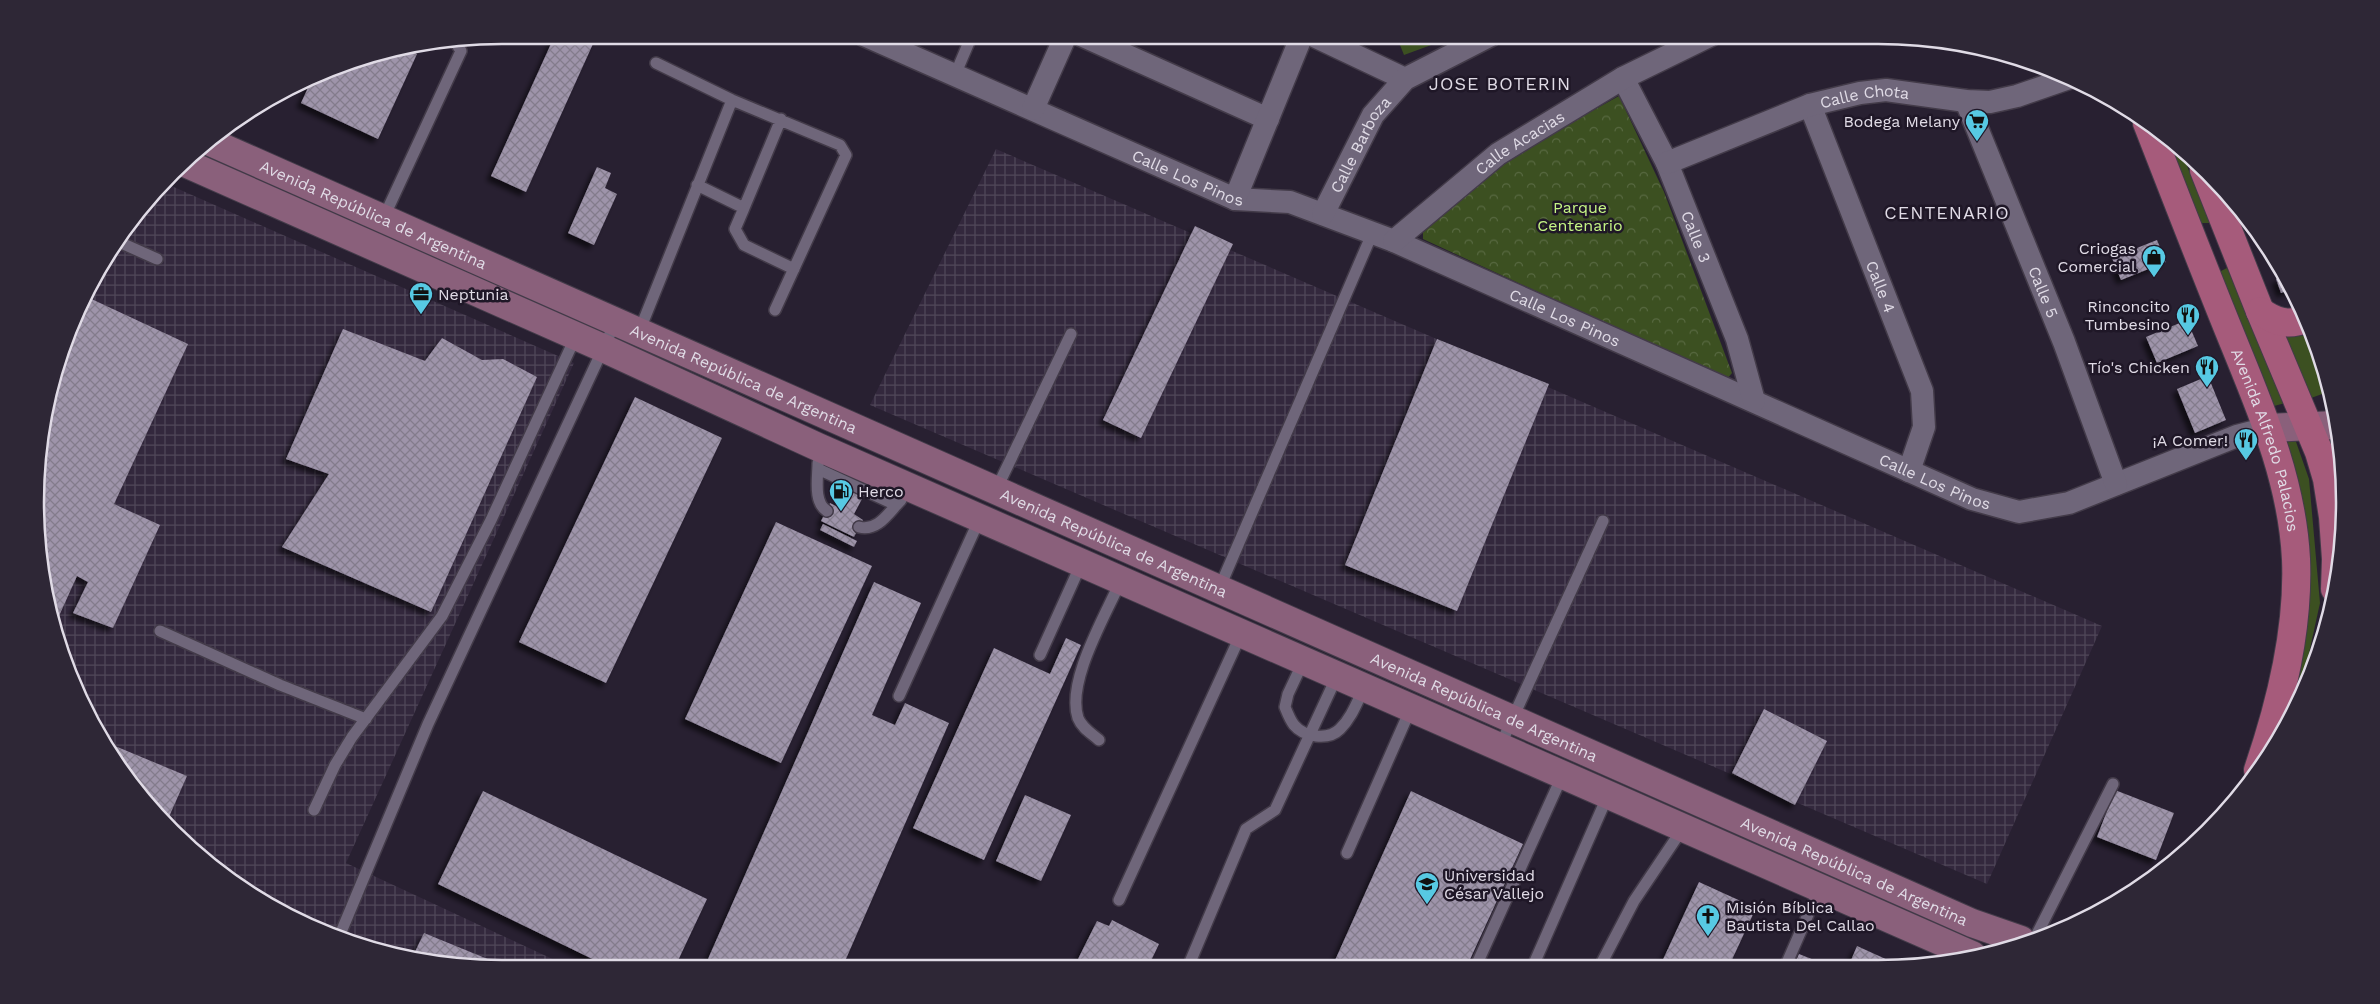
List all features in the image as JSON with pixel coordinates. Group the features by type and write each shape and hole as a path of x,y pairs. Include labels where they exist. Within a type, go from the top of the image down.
{"main road":[{"name":"Avenida Alfredo Palacios","path":"2151,134 2268,428 2287,492 2294,540 2296,591 2291,638 2282,688 2264,748"},
{"name":"Avenida República de Argentina","path":"215,144 1926,903 1987,929 2017,939"},
{"name":"Avenida República de Argentina","path":"191,166 603,348 818,458 904,497 980,518 1338,674 1964,951"},
{"path":"2211,187 2260,312 2308,425 2327,479 2334,541"},
{"path":"351,236 373,213"},
{"path":"2197,252 2231,240"},
{"path":"2260,312 2271,319 2283,323 2298,320"},
{"path":"2268,428 2329,425"},
{"path":"1586,784 1599,758"},
{"path":"1770,865 1781,838"},
{"path":"1915,929 1926,903"}],"street":[{"name":"Calle Los Pinos","path":"887,44 1235,199 1290,202 1394,241 1972,499 2019,512 2069,503 2237,436 2268,428"},
{"path":"1033,109 1062,44"},
{"path":"1101,44 1268,119"},
{"path":"1235,199 1298,44"},
{"path":"1331,44 1405,79 1473,44"},
{"name":"Calle Acacias","path":"1394,241 1498,154 1623,78 1689,44"},
{"name":"Calle 3","path":"1623,78 1667,163 1737,339 1754,401"},
{"name":"Calle Barboza","path":"1323,214 1373,115 1405,79"},
{"name":"Calle Chota","path":"1667,163 1810,105 1860,93 1886,90 1966,102 1990,102 2017,96 2059,82"},
{"name":"Calle 5","path":"1966,102 2064,342 2116,484"},
{"name":"Calle 4","path":"1810,105 1922,392 1924,427 1909,471"}],"lane":[{"path":"955,75 968,44"},
{"path":"373,213 461,52 458,46"},
{"path":"656,63 732,100 840,145 846,155 775,310"},
{"path":"342,931 428,724 603,348 628,327 697,185 732,100"},
{"path":"781,119 735,228 744,245 794,269"},
{"path":"697,185 744,208"},
{"path":"1219,589 1372,234"},
{"path":"123,244 157,259"},
{"path":"996,490 1071,334"},
{"path":"314,810 335,765 366,719 442,616 491,520 576,336"},
{"path":"818,458 818,500 827,511"},
{"path":"859,527 867,529 876,526 904,497"},
{"path":"899,696 980,518"},
{"path":"1500,746 1604,521"},
{"path":"1040,655 1082,562"},
{"path":"1099,740 1085,729 1079,718 1074,697 1085,660 1121,580"},
{"path":"160,631 280,684 366,719"},
{"path":"1119,900 1242,632"},
{"path":"1304,660 1288,694 1285,707 1294,725 1311,736 1322,736 1338,731 1351,715 1364,686"},
{"path":"1191,960 1246,829 1275,810 1311,736 1338,674"},
{"path":"1347,853 1411,707"},
{"path":"1535,960 1586,784"},
{"path":"1480,960 1586,784"},
{"path":"2039,931 2113,784"},
{"path":"1603,960 1634,900 1684,827"},
{"path":"1788,960 1820,887"}],"shaded area":[{"path":"996,149 2102,626 1987,884 870,405"},
{"path":"171,186 574,363 346,863 555,960 472,959 442,956 383,945 327,925 273,899 223,866 200,847 157,804 121,757 91,705 68,649 59,621 48,562 44,502 48,442 59,383 68,355 91,299 121,247 138,223"}],"green space":[{"path":"1400,44 1434,44 1404,55"},
{"name":"Parque Centenario","path":"1619,96 1664,192 1732,373 1727,379 1423,239 1423,232 1502,161"},
{"path":"2159,140 2186,162 2210,223 2192,223"},
{"path":"2227,268 2285,403 2267,408 2211,276"},
{"path":"2296,333 2305,336 2323,394 2311,398 2302,391 2281,346 2286,336"},
{"path":"2294,436 2309,479 2320,603 2307,661 2289,705 2277,727 2301,606 2277,444"}],"building":[{"path":"551,44 593,44 526,192 491,176"},
{"path":"415,53 417,54 378,139 301,103 308,87 327,79 383,59"},
{"path":"597,167 611,173 605,188 617,194 594,245 568,233"},
{"path":"1195,226 1233,244 1141,438 1103,420"},
{"path":"2157,240 2166,262 2121,280 2112,258"},
{"path":"2278,278 2285,292 2281,293 2276,279"},
{"path":"91,299 188,344 114,504 160,525 113,628 73,613 88,582 77,576 58,617 48,562 45,532 45,472 48,442 59,383 68,355"},
{"path":"2187,320 2198,346 2157,363 2146,337"},
{"path":"343,329 425,361 442,338 482,360 503,359 537,377 431,612 282,547 329,474 286,459"},
{"path":"1437,339 1549,384 1457,611 1345,565"},
{"path":"2208,376 2226,420 2195,433 2177,389"},
{"path":"635,397 722,438 606,683 519,642"},
{"name":"Herco","path":"845,487 863,497 854,514 863,520 854,537 821,521 830,503 836,506"},
{"path":"776,522 872,566 781,763 685,719"},
{"path":"823,524 857,541 854,547 820,530"},
{"path":"874,582 921,603 872,715 895,725 905,703 949,723 845,960 708,960"},
{"path":"1066,638 1081,645 984,860 913,828 994,648 1050,674"},
{"path":"1764,709 1827,741 1795,805 1732,773"},
{"path":"114,746 187,776 169,817 138,781"},
{"path":"2115,790 2174,813 2156,860 2097,837"},
{"path":"483,791 707,899 678,960 594,960 438,884"},
{"name":"Universidad César Vallejo","path":"1411,791 1523,844 1470,960 1335,960"},
{"path":"1025,795 1071,815 1041,881 996,861"},
{"name":"Misión Bíblica Bautista Del Callao","path":"1699,882 1756,908 1732,960 1663,960"},
{"path":"1112,920 1159,944 1151,960 1078,960 1097,921 1109,926"},
{"path":"424,933 489,960 442,956 415,951"},
{"path":"1857,946 1887,960 1878,960 1851,960"},
{"path":"1799,954 1814,960 1796,960"}],"place":[{"name":"Bodega Melany","path":"1977,142"},
{"name":"Criogas Comercial","path":"2154,278"},
{"name":"Neptunia","path":"421,315"},
{"name":"Rinconcito Tumbesino","path":"2188,336"},
{"name":"Tío's Chicken","path":"2207,388"},
{"name":"¡A Comer!","path":"2246,461"},
{"name":"Herco","path":"841,512"},
{"name":"Universidad César Vallejo","path":"1427,905"},
{"name":"Misión Bíblica Bautista Del Callao","path":"1708,937"}],"district":[{"name":"JOSE BOTERIN","path":"1500,84"},
{"name":"CENTENARIO","path":"1947,213"}]}
